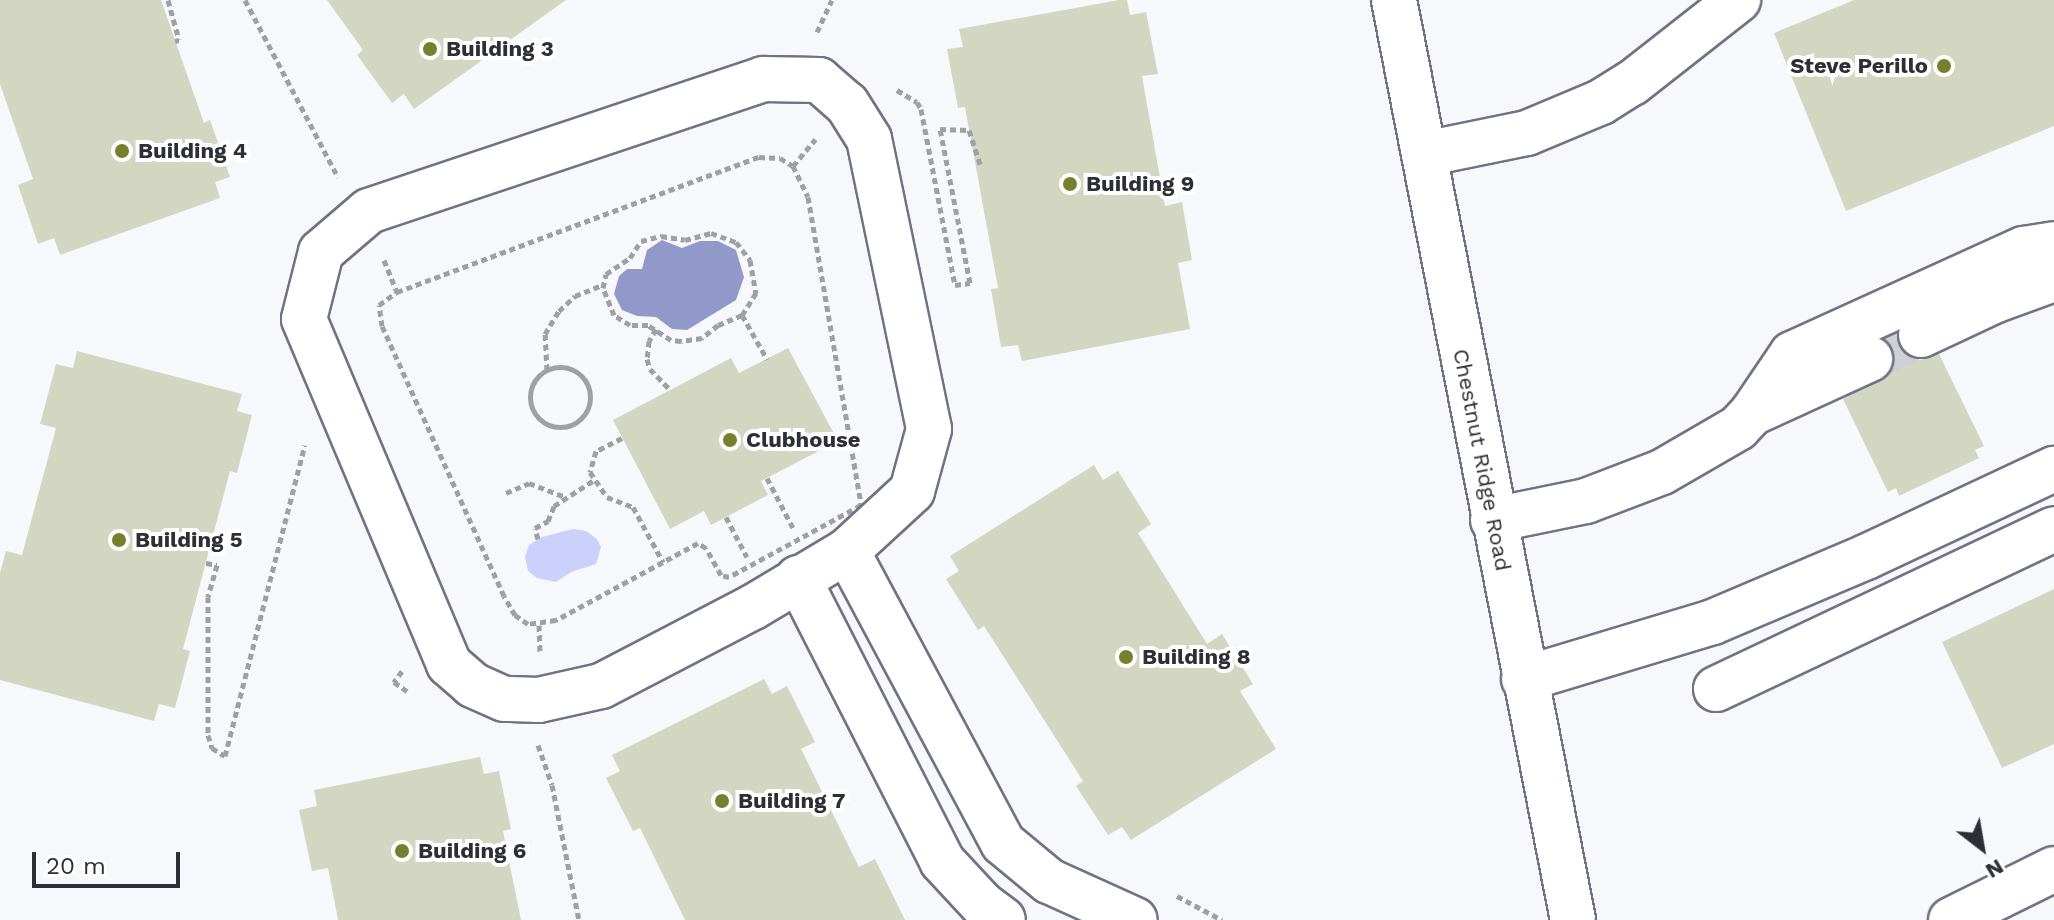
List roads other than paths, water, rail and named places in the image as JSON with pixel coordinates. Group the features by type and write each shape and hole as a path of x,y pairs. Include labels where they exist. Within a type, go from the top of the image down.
{"main road":[{"name":"Chestnut Ridge Road","path":"1394,0 1573,920"},
{"path":"1424,154 1527,133 1601,102 1632,83 1738,0"},
{"path":"763,79 819,80 847,104 869,139 929,429 912,491 859,528 798,559 753,607 601,686 539,700 504,699 473,685 449,664 304,319 321,252 369,211 763,79"},
{"path":"1493,520 1586,501 1662,472 1726,438 1752,413 1792,354 2024,249 2054,244"},
{"path":"1921,335 1996,300 2054,279"},
{"path":"1752,413 1870,359"},
{"path":"1524,679 1713,622 1866,557 2054,469"},
{"path":"859,528 1003,843 1049,881 1135,920"},
{"path":"1716,689 2054,529"},
{"path":"798,559 942,861 982,904 1003,920"},
{"path":"1951,920 2054,869"}],"tunnel":[{"path":"1870,359 1921,335"}],"place":[{"name":"Building 3","path":"430,49"},
{"name":"Steve Perillo","path":"1944,66"},
{"name":"Building 4","path":"122,151"},
{"name":"Building 9","path":"1070,184"},
{"name":"Clubhouse","path":"730,440"},
{"name":"Building 5","path":"119,540"},
{"name":"Building 8","path":"1126,657"},
{"name":"Building 7","path":"722,801"},
{"name":"Building 6","path":"402,851"}]}
